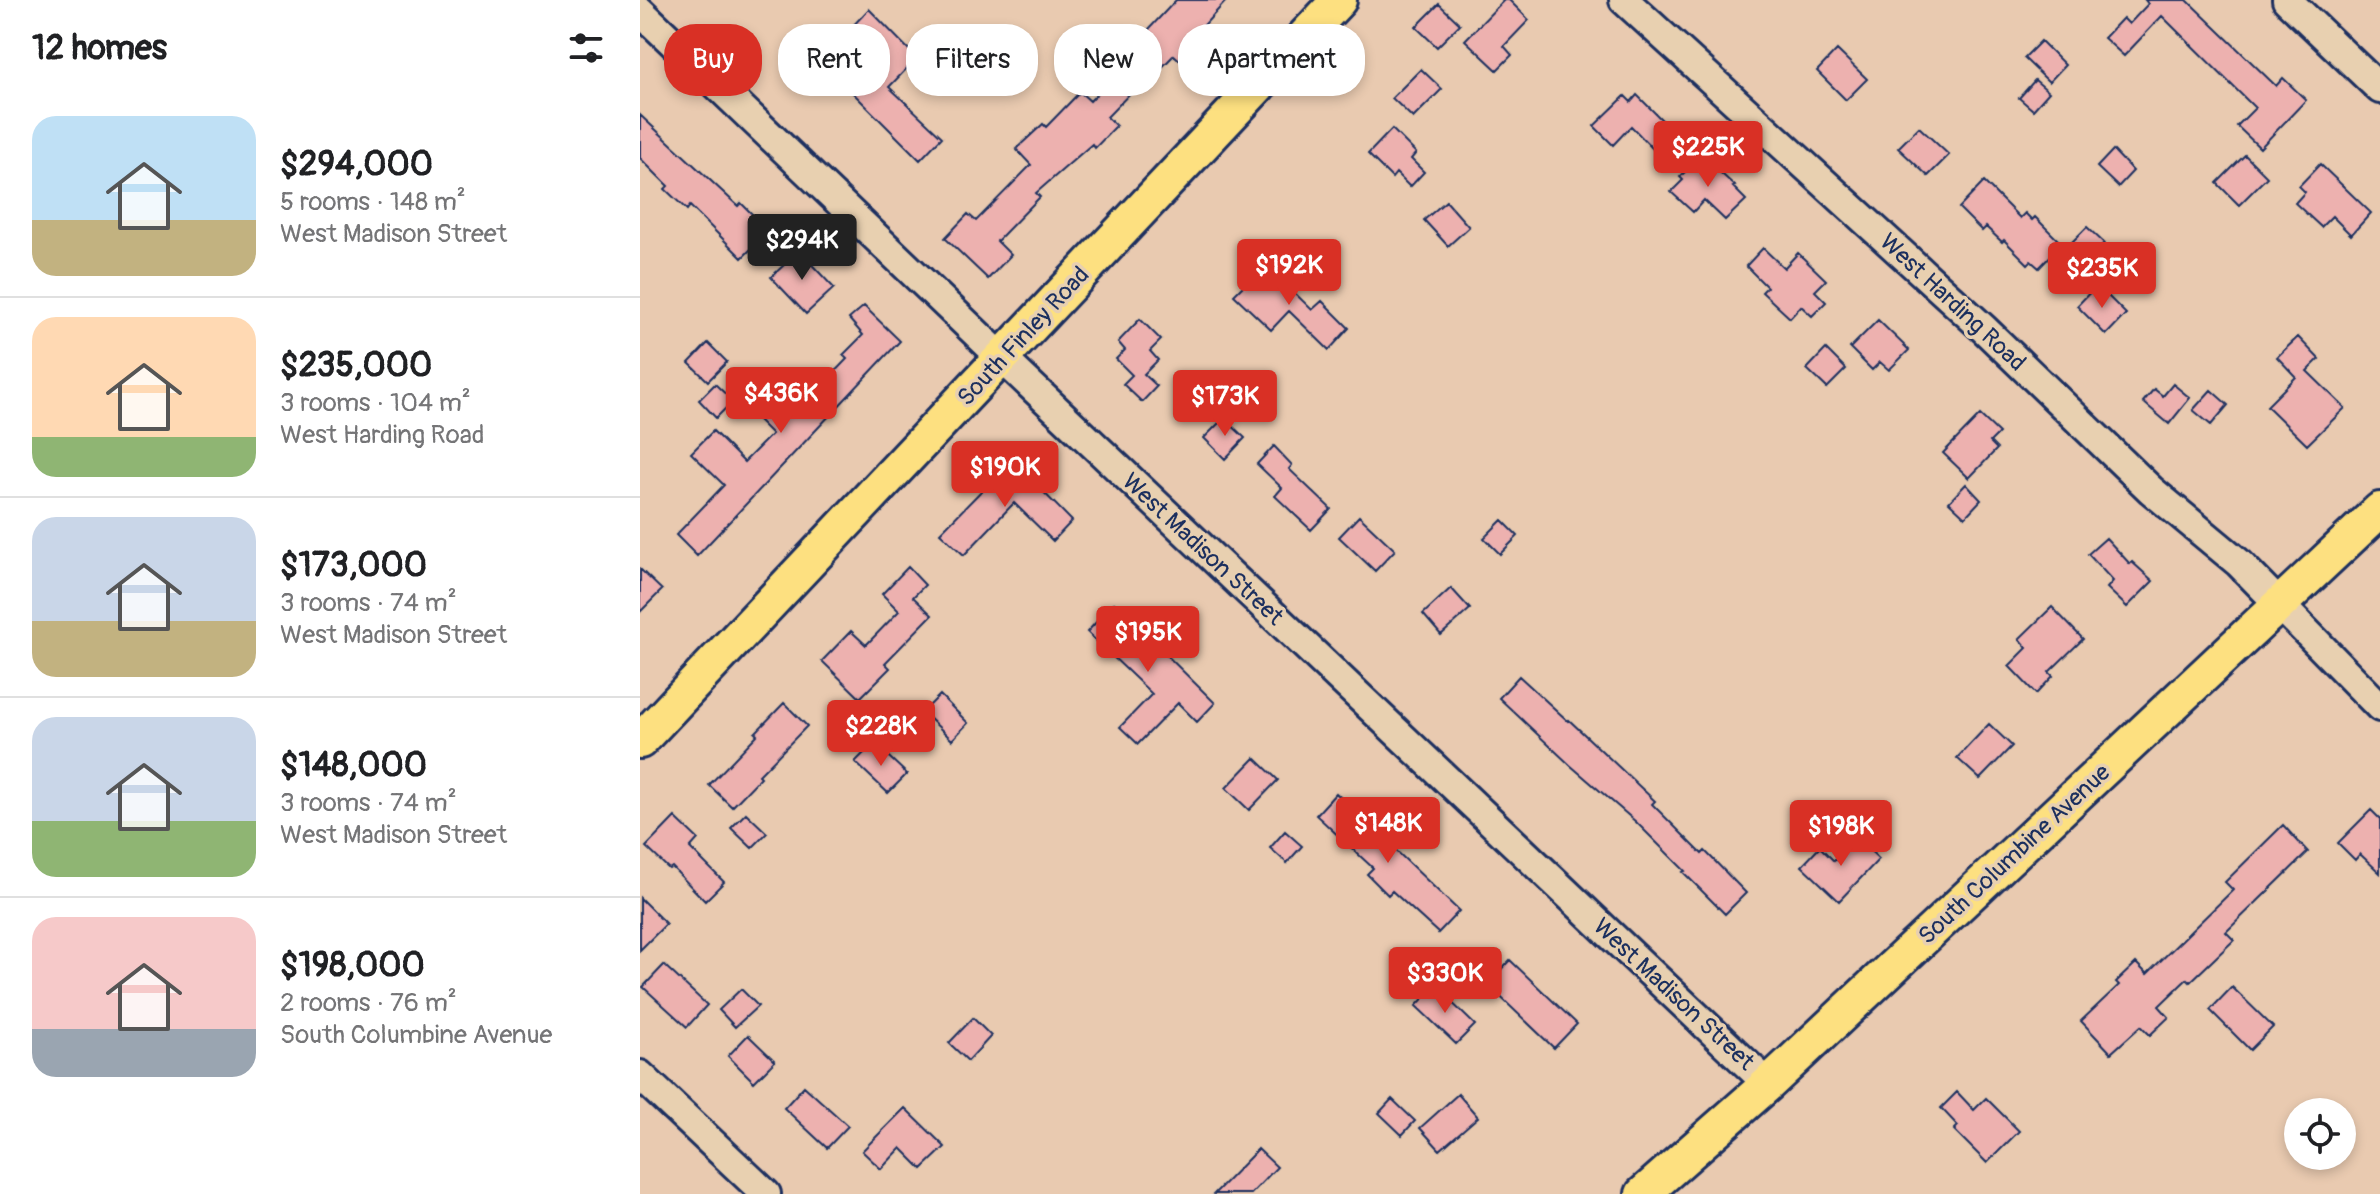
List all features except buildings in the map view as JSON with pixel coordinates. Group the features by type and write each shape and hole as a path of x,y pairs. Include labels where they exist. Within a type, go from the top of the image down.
{"main road":[{"name":"South Finley Road","path":"640,741 1339,0"},
{"name":"South Columbine Avenue","path":"1643,1194 1768,1084 2380,510"}],"street":[{"name":"West Harding Road","path":"1624,0 1983,328 2151,490 2239,563 2380,707"},
{"path":"2287,0 2380,89"},
{"name":"West Madison Street","path":"640,11 1768,1084"},
{"path":"640,1075 766,1194"}]}
